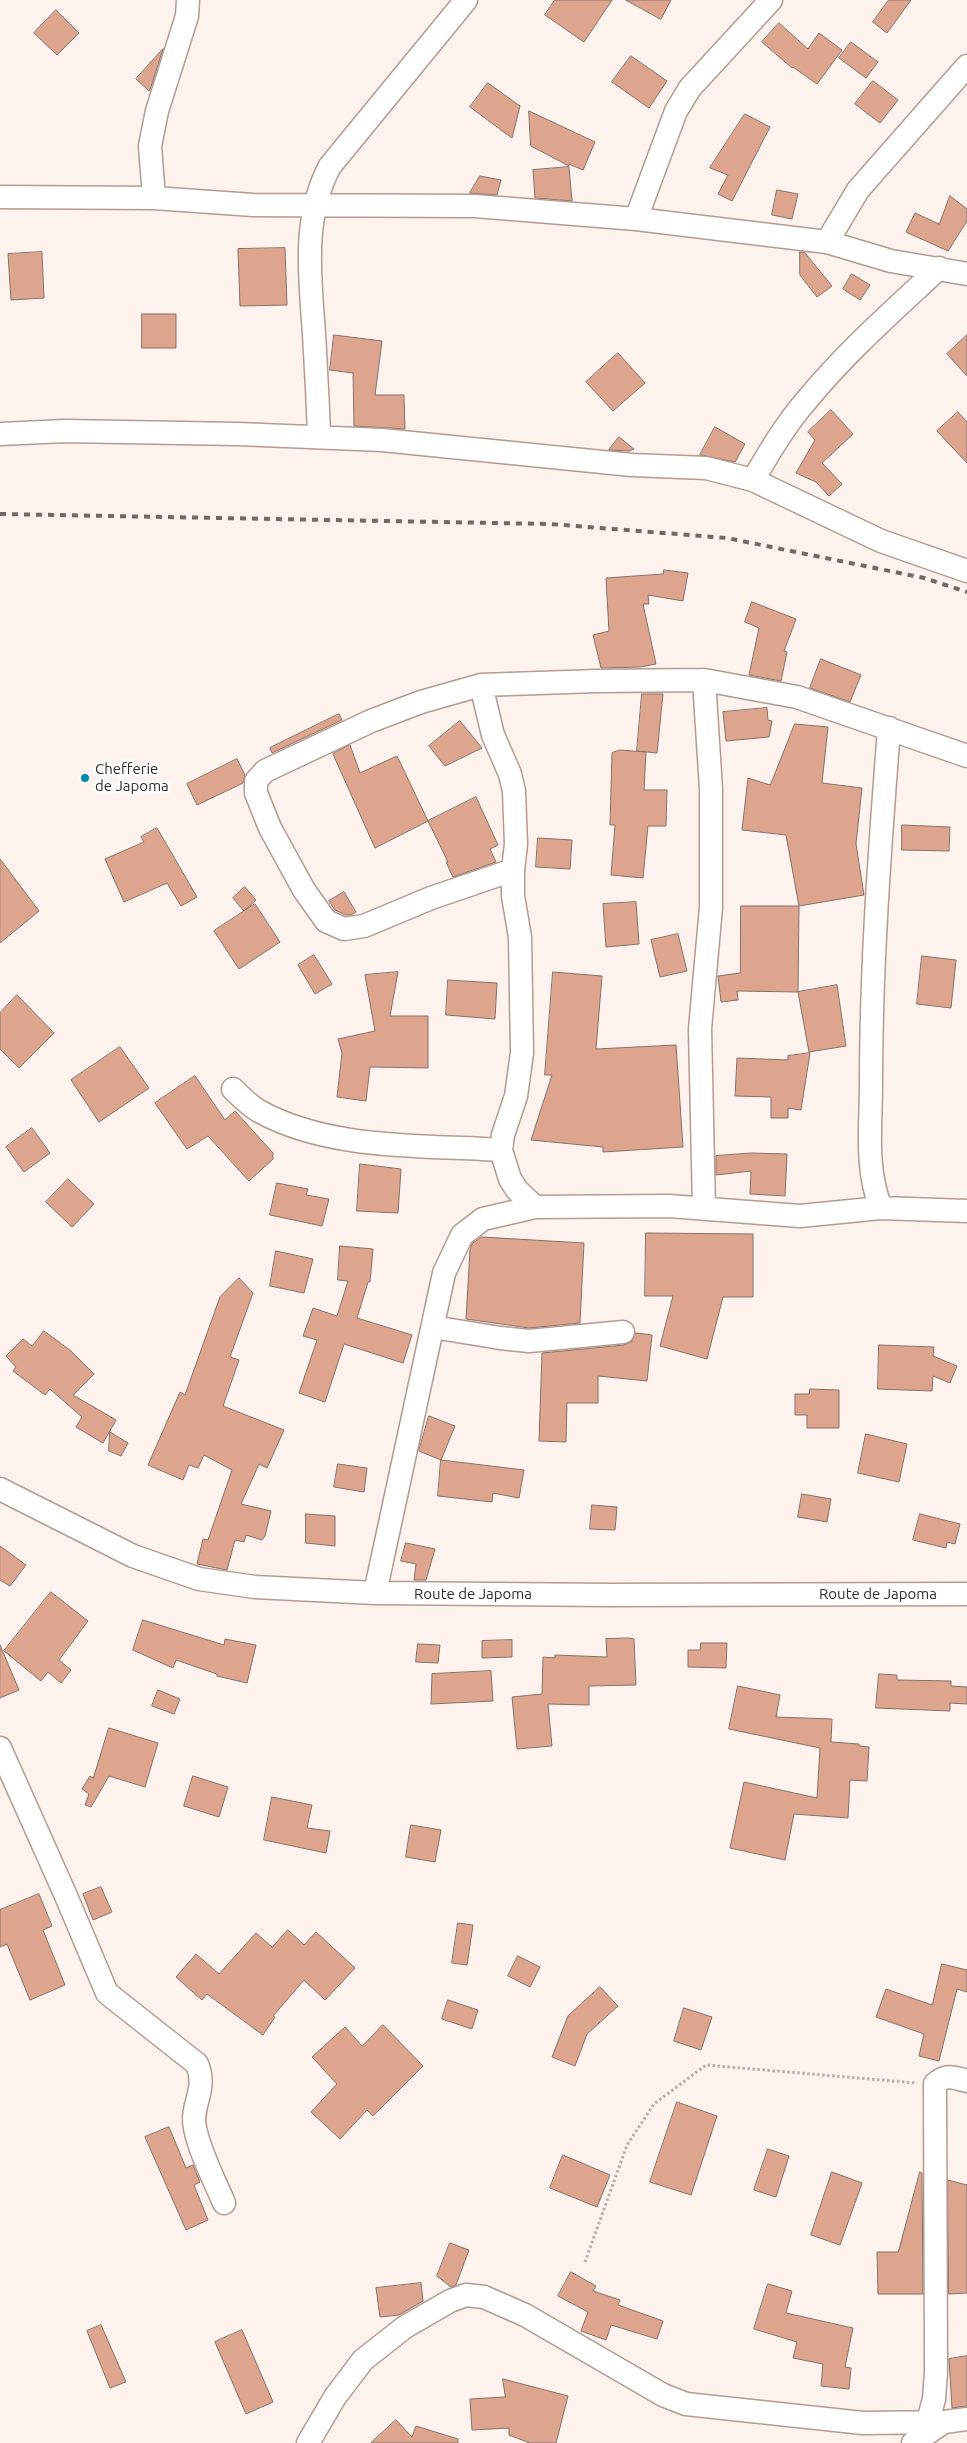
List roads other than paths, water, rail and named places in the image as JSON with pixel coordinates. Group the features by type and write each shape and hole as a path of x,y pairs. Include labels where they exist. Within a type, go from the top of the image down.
{"street":[{"path":"154,198 150,146 157,111 187,16 188,0"},
{"path":"319,437 308,254 315,205 321,183 330,166 466,0"},
{"path":"636,219 676,112 690,88 771,0"},
{"path":"827,242 858,190 967,66"},
{"path":"0,197 154,198 253,204 475,206 636,219 827,242 891,261 967,274"},
{"path":"753,480 779,437 811,394 849,352 939,268"},
{"path":"0,434 65,431 319,437 392,441 632,465 706,468 753,480 881,541 967,571"},
{"path":"513,870 431,898 364,926 344,929 326,921 304,890 270,828 256,793 256,780 265,771 371,721 421,702 481,685 597,680 704,680 797,697 967,756"},
{"path":"704,680 711,789 711,908 700,1029 704,1208"},
{"path":"481,685 493,735 510,774 514,791 516,844 513,896 520,936 522,1053 516,1096 503,1135 501,1150 510,1179 517,1190 535,1207"},
{"path":"881,1208 871,1176 871,1042 874,945 889,728"},
{"path":"233,1090 257,1110 283,1123 339,1140 501,1150"},
{"path":"375,1594 444,1273 462,1235 483,1220 535,1207 669,1206 800,1216 881,1208 967,1210"},
{"path":"432,1326 529,1341 623,1332"},
{"name":"Route de Japoma","path":"0,1489 132,1556 199,1578 255,1588 375,1594 967,1594"},
{"path":"0,1748 107,1993 198,2064 201,2073 201,2093 194,2113 195,2128 224,2203"},
{"path":"936,2422 934,2399 936,2372 934,2084 942,2078 951,2076 967,2081"},
{"path":"309,2443 335,2397 363,2360 405,2326 450,2301 466,2295 484,2297 525,2315 663,2395 686,2404 863,2423 936,2422 967,2419"},
{"path":"913,2443 936,2422"}],"railway":[{"path":"0,514 550,524 727,538 924,578 967,592"}],"place":[{"name":"Chefferie de Japoma","path":"85,778"}]}
